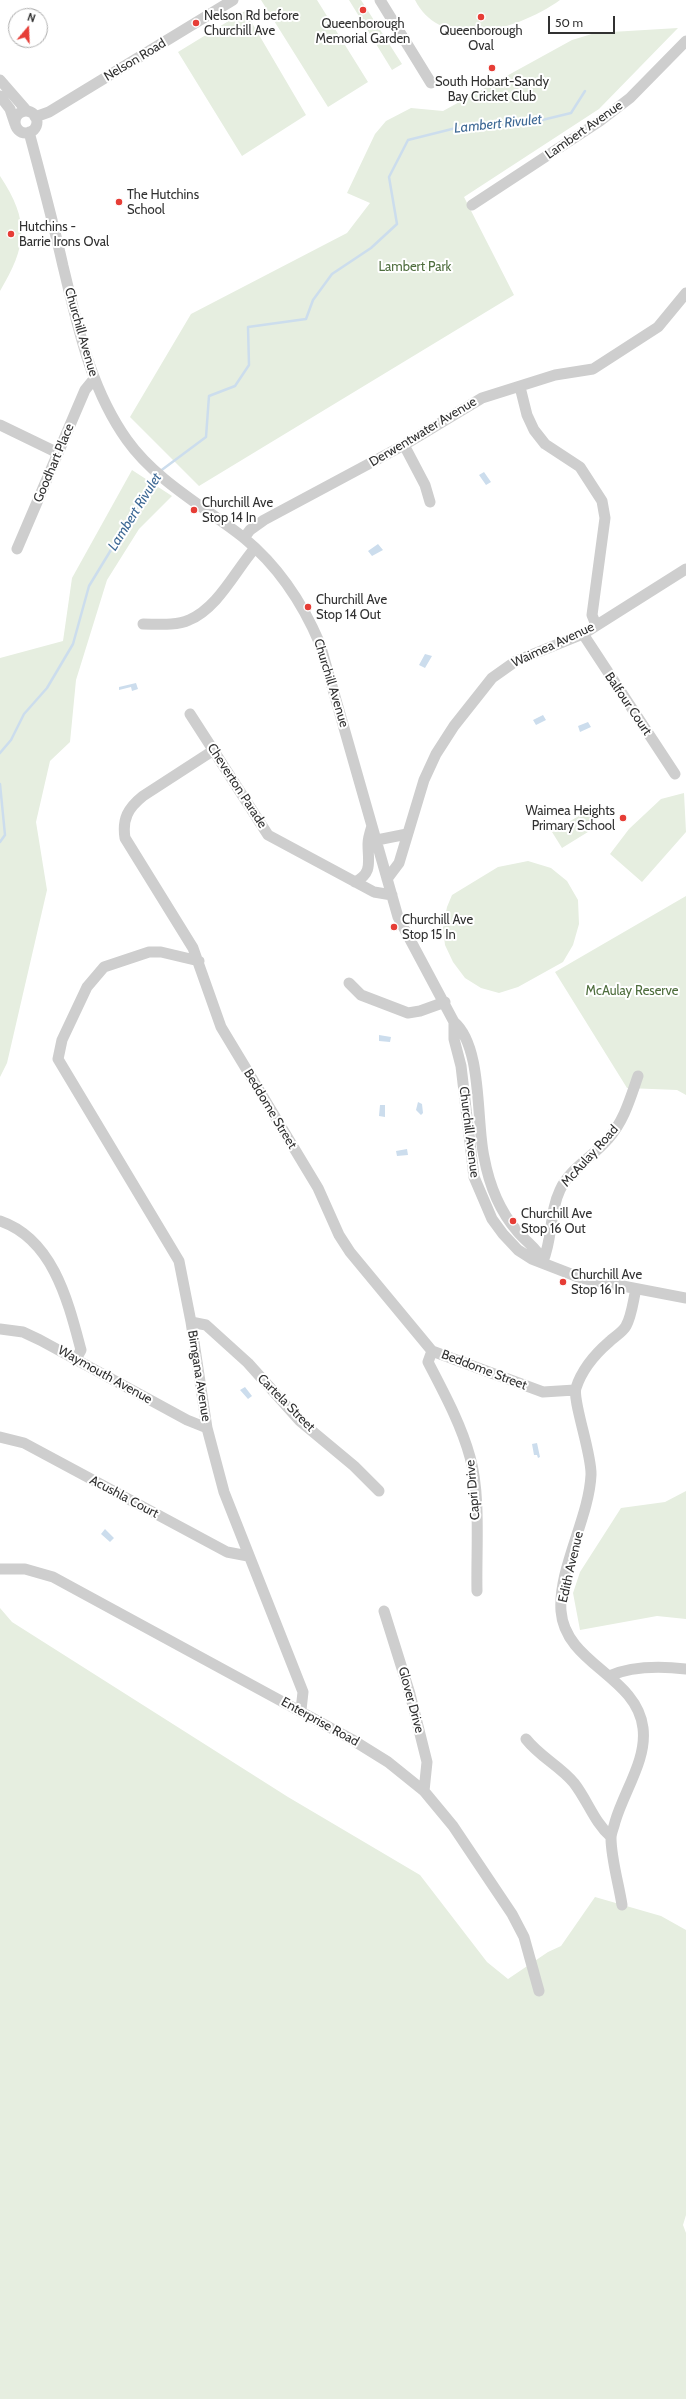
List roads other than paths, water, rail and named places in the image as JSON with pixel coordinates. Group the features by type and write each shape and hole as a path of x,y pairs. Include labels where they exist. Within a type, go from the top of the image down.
{"street":[{"name":"Nelson Road","path":"31,114 49,112 233,0"},
{"path":"380,0 431,83"},
{"name":"Lambert Avenue","path":"472,205 600,121 630,98 686,41"},
{"path":"0,80 31,114 35,127 29,132 21,132 15,124 10,110 0,96"},
{"path":"15,124 18,115 31,114"},
{"name":"Churchill Avenue","path":"29,132 45,189 84,353 101,396 127,440 151,466 244,538 272,566 303,608 320,644 401,924 445,1002 454,1022 454,1039 461,1066 471,1161 480,1196 492,1219 518,1250 532,1259 543,1261 581,1278 686,1298"},
{"name":"Derwentwater Avenue","path":"244,538 250,530 264,520 404,445 476,400 555,375 593,368 658,327 686,293"},
{"name":"Goodhart Place","path":"17,549 85,390 94,379"},
{"path":"520,387 527,415 534,430 545,444 580,467 587,474 602,501 605,518 592,615 596,625"},
{"path":"0,425 58,454"},
{"path":"404,445 424,485 430,502"},
{"path":"143,624 179,623 195,617 222,593 255,548"},
{"name":"Waimea Avenue","path":"387,879 399,863 424,780 436,754 454,726 492,678 503,668 516,661 583,634 686,569"},
{"name":"Balfour Court","path":"583,634 675,774"},
{"name":"Cheverton Parade","path":"190,714 268,835 374,892 392,895"},
{"name":"Beddome Street","path":"214,750 143,796 132,805 123,826 125,838 194,948 221,1027 318,1188 339,1235 350,1252 432,1351 543,1392 575,1390"},
{"path":"355,882 367,873 369,867 368,843 372,824"},
{"path":"377,840 407,834"},
{"name":"Birngana Avenue","path":"199,962 161,952 150,952 104,967 87,987 62,1040 58,1059 173,1249 182,1273 207,1428 224,1492 303,1692 302,1710"},
{"path":"349,983 361,995 408,1013 420,1011 445,1002"},
{"name":"McAulay Road","path":"543,1261 550,1241 553,1213 560,1190 576,1169 608,1140 623,1118 638,1076"},
{"path":"0,1221 16,1228 32,1239 56,1275 67,1300 81,1350 76,1359"},
{"path":"575,1390 584,1368 601,1348 626,1327 636,1289"},
{"name":"Cartela Street","path":"191,1322 206,1325 248,1363 300,1421 354,1466 379,1491"},
{"name":"Waymouth Avenue","path":"0,1329 23,1332 188,1420 207,1428"},
{"name":"Capri Drive","path":"432,1351 428,1362 463,1433 471,1459 475,1489 477,1591"},
{"name":"Edith Avenue","path":"575,1390 592,1467 591,1489 565,1581 561,1611 570,1637 578,1650 609,1676 631,1700 640,1716 643,1736 640,1758 619,1808 611,1837 622,1905"},
{"name":"Acushla Court","path":"0,1437 24,1443 227,1552 248,1556"},
{"name":"Enterprise Road","path":"0,1569 25,1569 54,1577 302,1710 388,1762 424,1791 453,1826 512,1914 524,1937 539,1991"},
{"name":"Glover Drive","path":"384,1611 410,1694 427,1762 424,1791"},
{"path":"609,1676 624,1670 669,1667 686,1669"},
{"path":"526,1739 535,1752 560,1769 575,1784 600,1828 611,1837"}],"water":[{"path":"484,472 491,482 486,485 479,475"},
{"path":"378,544 383,550 372,556 368,551"},
{"path":"425,654 432,656 425,668 419,665"},
{"path":"136,683 138,689 132,691 131,687 119,690 119,687"},
{"path":"543,715 546,720 536,725 533,720"},
{"path":"588,722 591,727 580,732 578,726"},
{"path":"379,1035 391,1037 390,1042 379,1041"},
{"path":"418,1102 422,1104 423,1113 421,1115 416,1110"},
{"path":"380,1105 385,1105 385,1117 379,1116"},
{"path":"407,1149 408,1155 397,1156 396,1151"},
{"path":"245,1387 252,1396 248,1399 240,1390"},
{"path":"537,1443 540,1457 538,1458 537,1455 534,1455 532,1444"},
{"path":"105,1529 114,1538 110,1542 101,1534"}],"waterway":[{"name":"Lambert Rivulet","path":"159,472 206,437 209,396 235,386 249,365 248,327 306,319 313,300 332,274 371,248 397,224 389,177 408,140 456,128 489,127 534,122 571,113 585,91"},
{"name":"Lambert Rivulet","path":"0,753 11,740 24,714 47,688 73,644 89,586 156,476"},
{"name":"Lambert Rivulet","path":"0,784 5,835 0,842"}],"place":[{"name":"Queenborough Memorial Garden","path":"363,10"},
{"name":"Queenborough Oval","path":"481,17"},
{"name":"Nelson Rd before Churchill Ave","path":"196,23"},
{"name":"South Hobart-Sandy Bay Cricket Club","path":"492,68"},
{"name":"The Hutchins School","path":"119,202"},
{"name":"Hutchins - Barrie Irons Oval","path":"11,234"},
{"name":"Churchill Ave Stop 14 In","path":"194,510"},
{"name":"Churchill Ave Stop 14 Out","path":"308,607"},
{"name":"Waimea Heights Primary School","path":"623,818"},
{"name":"Churchill Ave Stop 15 In","path":"394,927"},
{"name":"Churchill Ave Stop 16 Out","path":"513,1221"},
{"name":"Churchill Ave Stop 16 In","path":"563,1282"}],"park label":[{"name":"Lambert Park","path":"415,267"},
{"name":"McAulay Reserve","path":"632,991"}]}
